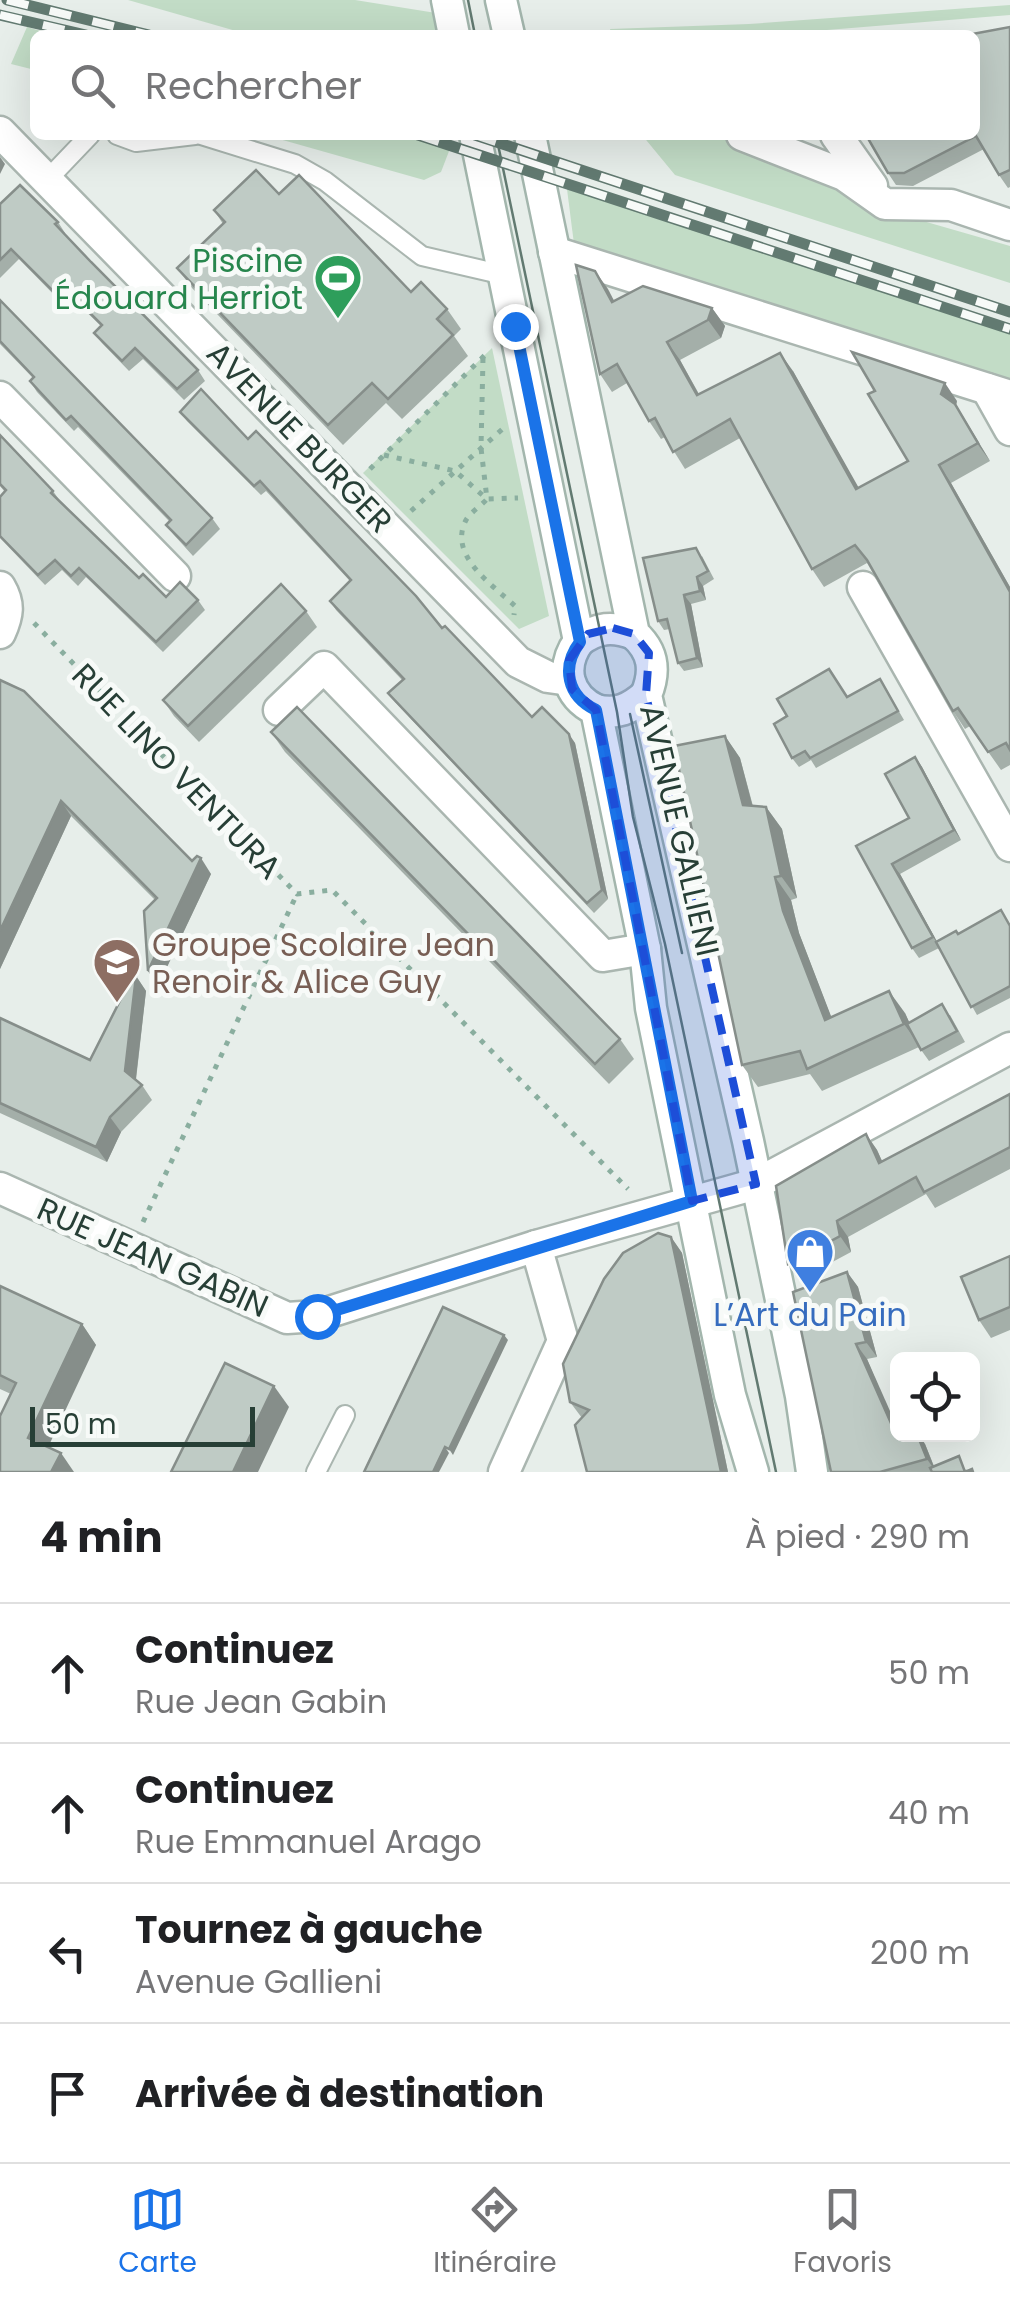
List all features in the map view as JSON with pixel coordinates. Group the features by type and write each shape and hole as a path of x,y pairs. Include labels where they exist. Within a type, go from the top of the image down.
{"street":[{"path":"447,0 453,30"},
{"path":"501,0 508,30"},
{"name":"AVENUE BURGER","path":"0,132 518,662 548,677 569,680"},
{"path":"476,140 580,642"},
{"name":"AVENUE GALLIENI","path":"531,140 634,634 646,646 652,662 646,694 713,978 801,1396 812,1472"},
{"path":"755,140 844,175 885,204 951,205 1010,224"},
{"path":"840,140 885,204"},
{"path":"554,252 998,393 1010,430"},
{"path":"0,397 175,576"},
{"path":"863,587 1010,846"},
{"path":"0,633 12,602"},
{"path":"569,680 569,660 580,642 598,629 613,628 634,634"},
{"path":"279,710 324,667 603,956 644,949"},
{"name":"AVENUE GALLIENI","path":"569,680 577,697 596,710 730,1395 754,1472"},
{"path":"596,710 617,712 646,694"},
{"name":"RUE JEAN GABIN","path":"0,1188 288,1318 317,1316 536,1246 756,1184 1010,1048"},
{"path":"504,1472 563,1341 536,1246"}],"lane":[{"path":"48,179 85,140"},
{"path":"215,140 295,164 325,181 422,256 504,276"},
{"path":"316,1472 346,1415"}],"path":[{"path":"350,489 515,326"},
{"path":"482,358 481,448 487,499"},
{"path":"390,530 531,403"},
{"path":"384,455 456,471 487,499"},
{"path":"510,652 515,606 476,570 462,546 465,522 487,499 550,496"},
{"name":"RUE LINO VENTURA","path":"12,602 297,894 332,890 631,1192"},
{"path":"131,1247 297,894"}],"highlighted area":[{"path":"613,628 634,634 649,653 646,695 756,1184 692,1201 596,710 572,689 569,660 588,634"}],"green space":[{"path":"128,0 355,0 436,13 439,30 233,30"},
{"path":"1010,5 1010,15 827,30 610,29 749,24"},
{"path":"27,27 37,30 30,30 30,69 11,64"},
{"path":"283,140 429,140 451,146 441,172 424,180"},
{"path":"646,140 747,140 882,181 923,221 1010,246 1010,283 675,175"},
{"path":"567,189 1010,331 1010,379 574,244"},
{"path":"492,348 549,616 519,629 363,473"}],"building":[{"path":"1010,27 1010,170 999,175 978,140 980,33"},
{"path":"869,140 968,140 904,173 888,173"},
{"name":"Piscine Édouard Herriot","path":"256,170 279,194 299,175 411,292 421,282 447,309 437,319 453,335 388,399 372,383 328,425 177,268 225,222 214,210"},
{"path":"20,185 198,370 177,389 135,348 122,361 94,333 102,325 63,286 55,293 11,249 0,260 0,204"},
{"path":"576,265 595,271 612,302 643,286 712,308 708,320 667,342 697,395 780,353 856,489 908,461 868,394 875,391 852,352 945,383 941,394 955,404 978,443 939,465 1010,592 1010,750 1006,743 988,752 958,708 953,711 855,545 812,569 730,419 673,452 655,418 649,421 617,364 600,374"},
{"path":"0,300 212,518 186,545 166,525 171,520 71,416 66,420 30,381 34,377 0,341"},
{"path":"201,389 248,439 256,431 532,717 542,707 569,734 602,890 587,903 388,693 404,679 330,601 351,580 260,481 254,486 180,412"},
{"path":"0,435 51,493 139,578 143,574 166,597 180,582 198,600 156,642 79,568 71,576 55,560 38,575 0,536 0,497 6,490 0,484"},
{"path":"696,548 708,571 697,577 700,591 684,595 697,658 678,663 667,619 658,621 643,558"},
{"path":"281,584 306,611 188,726 163,700"},
{"path":"829,669 847,697 880,679 898,711 810,758 805,751 792,758 774,724 787,716 777,699"},
{"path":"0,680 24,691 192,861 197,856 201,858 148,971 144,911 157,898 61,801 0,931"},
{"path":"297,707 620,1039 595,1064 271,732"},
{"path":"725,736 743,805 766,807 781,876 775,877 783,911 825,1020 889,991 904,1024 807,1069 800,1051 742,1065 674,746"},
{"path":"915,757 954,830 892,864 933,937 912,948 856,846 909,818 885,774"},
{"path":"1001,910 1010,926 1010,986 971,1007 936,942"},
{"path":"133,975 136,976 125,1071 142,1085 110,1117 96,1147 0,1103 0,1018 90,1060"},
{"path":"942,1004 957,1031 921,1050 907,1024"},
{"path":"1010,1094 1010,1147 924,1192 916,1177 837,1221 840,1236 788,1264 776,1186 866,1134 879,1163"},
{"path":"658,1233 671,1237 721,1472 587,1472 575,1425 589,1410 570,1402 563,1364 604,1279 623,1253"},
{"path":"1010,1256 1010,1307 979,1320 961,1277"},
{"path":"847,1272 866,1342 856,1344 890,1421 890,1442 920,1442 927,1459 880,1472 831,1472 793,1292"},
{"path":"0,1286 82,1324 28,1438 61,1453 51,1472 0,1472 0,1416 16,1383 0,1375"},
{"path":"443,1307 504,1335 449,1449 445,1447 433,1472 364,1472"},
{"path":"225,1363 274,1386 233,1472 171,1472"},
{"path":"959,1456 965,1472 932,1472 930,1468"}],"tram line":[{"path":"468,0 474,30"},
{"path":"497,140 617,712 633,817 665,944 776,1472"},
{"path":"630,714 682,953"}],"railway":[{"path":"7,0 129,30"},
{"path":"0,15 64,30"},
{"path":"433,140 1010,329"},
{"path":"490,140 1010,312"}],"place":[{"name":"Piscine Édouard Herriot","path":"338,320"},
{"name":"Groupe Scolaire Jean Renoir & Alice Guy","path":"117,1004"},
{"name":"L’Art du Pain","path":"810,1294"}],"route":[{"path":"317,1316 692,1201 596,710 577,697 569,680 569,660 580,642 515,326"}]}
